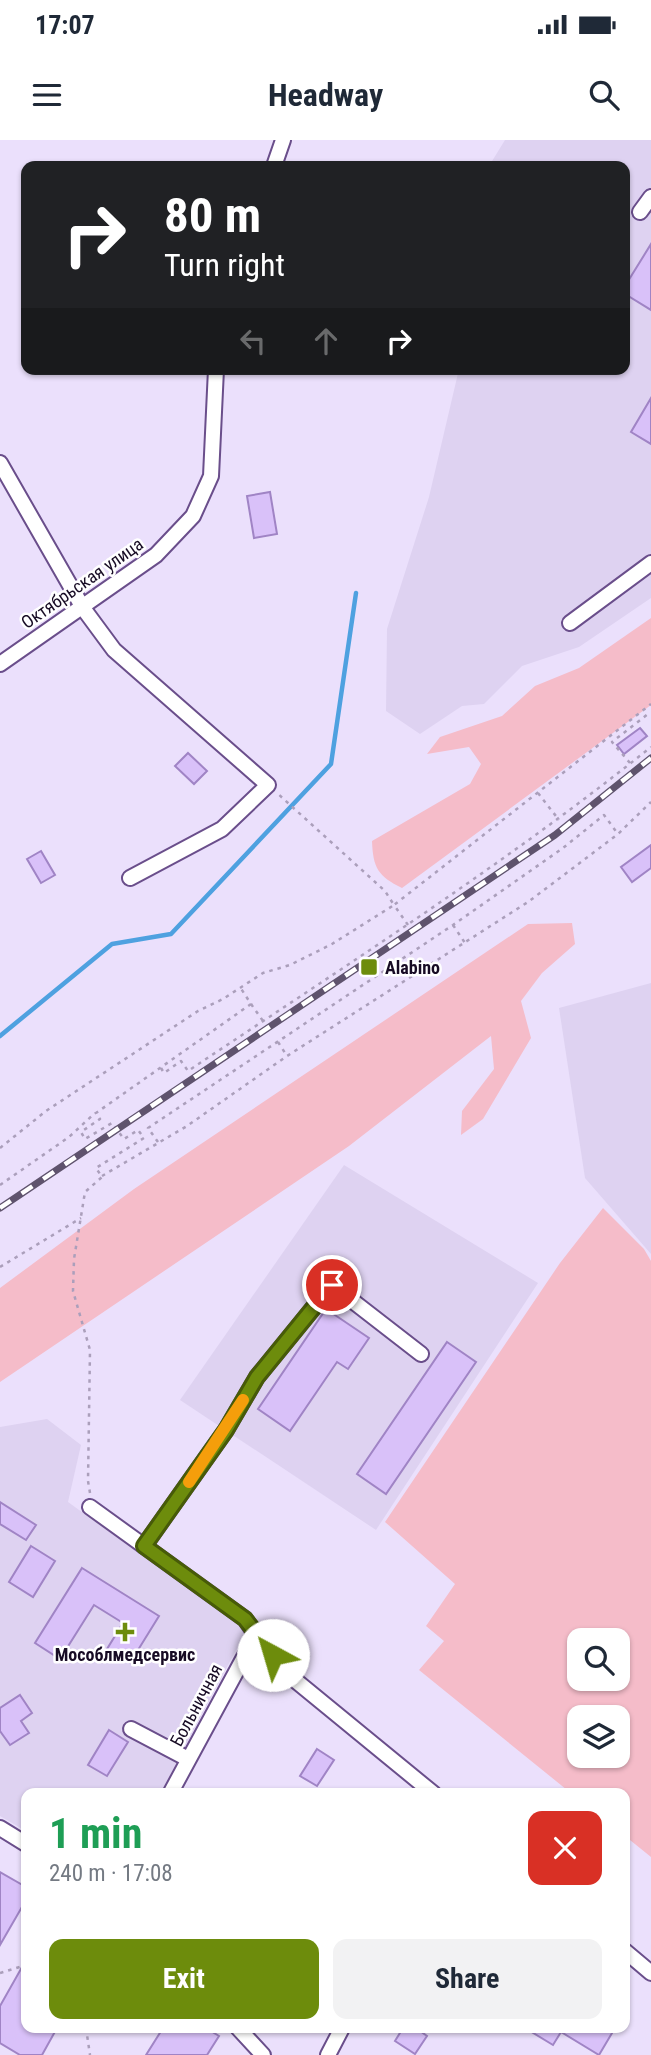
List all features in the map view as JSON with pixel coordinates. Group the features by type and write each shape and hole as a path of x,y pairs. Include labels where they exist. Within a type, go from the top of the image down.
{"street":[{"path":"276,161 283,140"},
{"path":"640,212 651,197"},
{"name":"Октябрьская улица","path":"0,664 156,555 193,516 211,476 216,375"},
{"path":"0,463 83,608 114,650 268,785 222,829 130,877"},
{"path":"569,623 651,563"},
{"path":"144,1546 226,1430 257,1377 332,1285 421,1354"},
{"path":"90,1507 245,1619 290,1676 427,1788"},
{"name":"Больничная","path":"173,1788 256,1635"},
{"path":"131,1729 188,1759"},
{"path":"0,1828 21,1841"},
{"path":"630,1955 651,1973"},
{"path":"243,2033 263,2055"},
{"path":"328,2055 339,2033"}],"path":[{"path":"630,764 612,742 646,712 651,704"},
{"path":"646,712 651,718"},
{"path":"0,1148 46,1111 198,1011 263,973 290,965 332,944 394,905 646,712"},
{"path":"161,1068 164,1073 181,1061 188,1071 408,925 559,820 651,747"},
{"path":"538,793 559,820"},
{"path":"282,798 385,891 408,925"},
{"path":"90,1507 90,1350 73,1291 74,1259 85,1192 102,1177 187,1126 287,1056 528,902 618,834 651,802"},
{"path":"158,1142 148,1128 453,925 604,816 618,834"},
{"path":"453,925 465,944"},
{"path":"240,987 263,1021"},
{"path":"0,1185 69,1137 96,1112 251,1004"},
{"path":"278,1041 287,1056"},
{"path":"96,1112 100,1119 81,1132 85,1139 112,1123 124,1139 138,1130 144,1138 96,1168 102,1177"},
{"path":"0,1267 82,1217"},
{"path":"0,1973 21,1967"},
{"path":"87,2033 90,2055"}],"shaded area":[{"path":"505,140 651,140 651,598 579,647 522,666 484,704 462,706 420,734 386,711 387,629 429,497 458,375 630,375 630,161 492,161"},
{"path":"651,618 651,705 402,888 382,875 376,865 372,841 470,784 481,764 469,747 427,754 440,737 502,716 535,686 579,668"},
{"path":"572,923 575,944 542,973 521,1001 531,1038 483,1119 461,1135 462,1111 494,1069 491,1036 349,1146 0,1382 0,1288 134,1189 528,924"},
{"path":"651,983 651,1254 585,1178 559,1008"},
{"path":"344,1165 538,1283 376,1530 180,1400"},
{"path":"603,1208 644,1249 651,1261 651,1857 630,1840 630,1788 565,1788 419,1670 444,1641 426,1626 455,1584 385,1522 560,1263"},
{"path":"47,1419 81,1445 68,1502 246,1631 163,1788 21,1788 21,1828 0,1816 0,1427"}],"building":[{"path":"651,244 651,310 630,297 630,278"},
{"path":"651,398 651,444 631,432"},
{"path":"270,492 277,534 254,538 247,496"},
{"path":"640,728 647,736 624,754 617,745"},
{"path":"188,753 207,771 194,784 175,766"},
{"path":"651,845 651,868 632,882 621,867"},
{"path":"41,851 55,875 41,883 27,859"},
{"path":"326,1309 369,1338 348,1369 337,1362 290,1431 258,1409"},
{"path":"447,1342 476,1362 386,1494 357,1474"},
{"path":"0,1502 36,1525 26,1540 0,1524"},
{"path":"31,1546 55,1561 33,1597 9,1582"},
{"path":"82,1568 159,1616 130,1663 107,1649 123,1623 94,1605 60,1659 35,1643"},
{"path":"20,1695 32,1713 21,1721 29,1733 10,1745 0,1731 0,1708"},
{"path":"109,1730 128,1742 107,1776 88,1765"},
{"path":"317,1749 334,1760 317,1786 300,1776"},
{"path":"0,1872 21,1884 21,1909 0,1945"},
{"path":"21,1969 21,2033 54,2033 42,2055 20,2055 0,2043 0,2006"},
{"path":"160,2033 214,2033 219,2036 207,2055 146,2055"},
{"path":"400,2033 423,2033 427,2036 415,2054 395,2041"},
{"path":"533,2033 560,2033 553,2045"},
{"path":"563,2033 612,2033 599,2055"}],"waterway":[{"path":"0,1036 112,944 171,934 331,764 356,593"}],"railway":[{"path":"0,1208 555,835 651,758"}],"slow traffic":[{"path":"189,1482 226,1430 243,1400"}],"place":[{"name":"Alabino","path":"369,967"},
{"name":"Мособлмедсервис","path":"125,1632"}],"route":[{"path":"273,1655 245,1619 144,1546 226,1430 257,1377 332,1285"}]}
